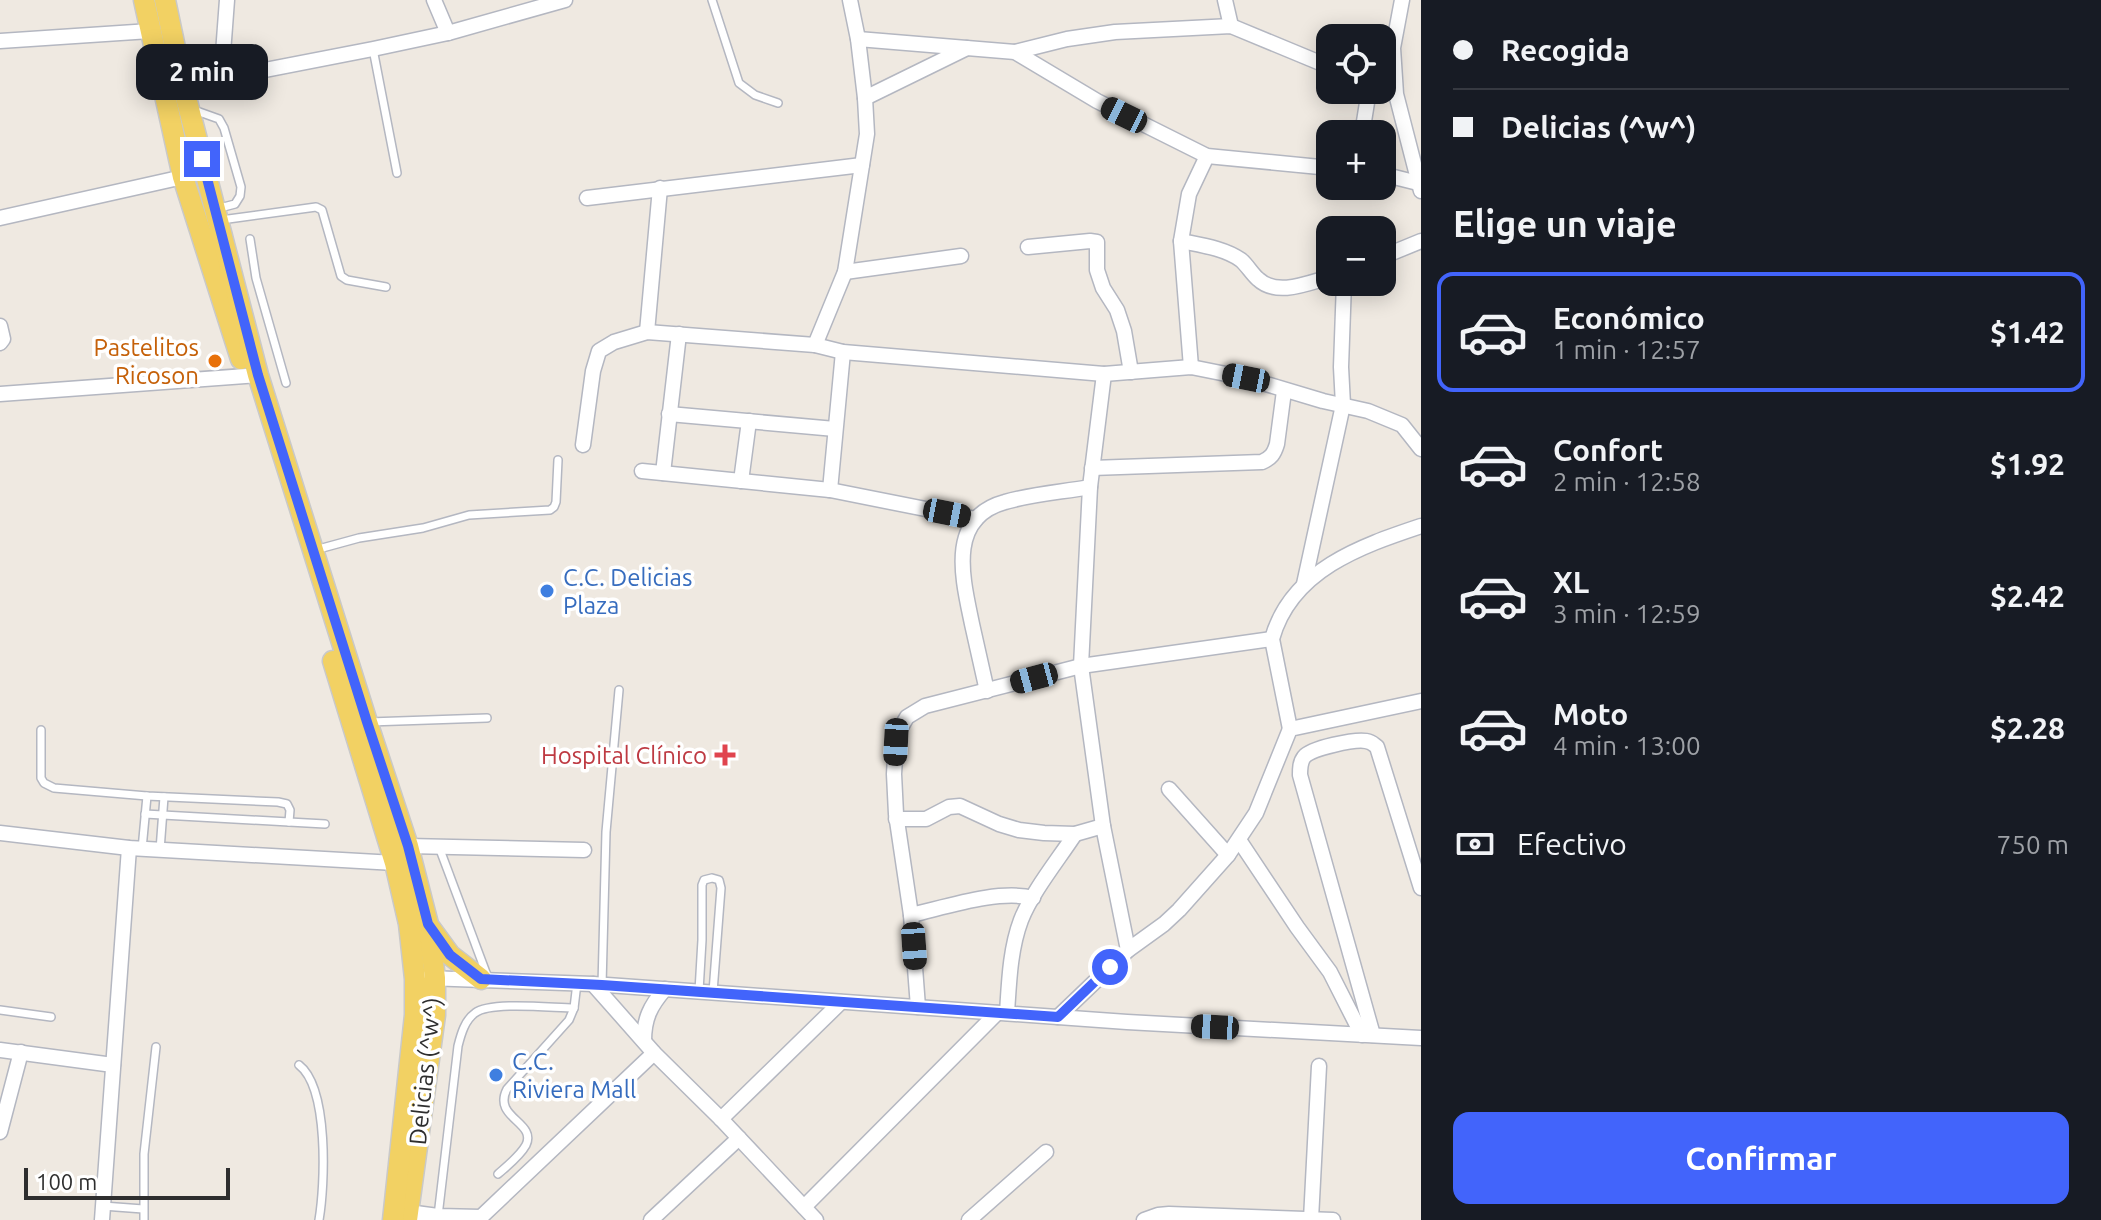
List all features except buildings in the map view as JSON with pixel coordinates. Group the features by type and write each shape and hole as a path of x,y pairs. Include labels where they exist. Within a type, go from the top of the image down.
{"main road":[{"name":"Delicias (^w^)","path":"144,0 183,177 266,373 425,978"},
{"name":"Delicias (^w^)","path":"165,0 183,86 234,278 266,373 313,551 408,846 428,924 425,978 415,1015 403,1217"},
{"path":"428,924 450,955 485,979"}],"street":[{"path":"221,80 227,0"},
{"path":"434,0 448,33"},
{"path":"183,86 448,33 565,0"},
{"path":"815,345 845,272 867,134 858,39 850,0"},
{"path":"1225,0 1231,26"},
{"path":"1396,32 1402,0"},
{"path":"858,39 1015,52 1067,39 1115,32 1231,26 1316,61"},
{"path":"0,41 150,31"},
{"path":"865,98 967,48"},
{"path":"1015,52 1097,101 1207,156 1316,167"},
{"path":"1393,104 1419,187"},
{"path":"1191,367 1181,241 1189,194 1207,156"},
{"path":"587,198 862,165"},
{"path":"0,218 183,177"},
{"path":"1396,177 1419,187"},
{"path":"647,332 660,188"},
{"path":"1181,241 1211,247 1241,261 1260,282 1271,287 1283,289 1316,281"},
{"path":"1396,251 1421,241"},
{"path":"1028,247 1097,242 1097,270 1124,331 1131,372"},
{"path":"845,272 961,256"},
{"path":"1304,584 1343,405 1344,296"},
{"path":"0,326 3,335 0,343"},
{"path":"583,445 593,371 599,351 614,342 647,332 815,345 843,352 1104,374 1191,367 1246,378 1284,391 1368,411 1402,425 1421,449"},
{"path":"663,473 679,334"},
{"path":"830,490 843,352"},
{"path":"0,394 266,373"},
{"path":"1104,374 1090,487 1081,666 1103,826 1128,950"},
{"path":"1092,468 1262,462 1275,452 1284,391"},
{"path":"669,414 835,429"},
{"path":"741,481 749,421"},
{"path":"642,471 830,490 976,519"},
{"path":"987,691 962,573 962,547 967,533 976,519 1003,502 1090,487"},
{"path":"1058,1017 1128,950 1179,910 1228,855 1261,802 1290,729 1272,639 1290,601 1304,584 1342,556 1421,526"},
{"path":"918,1007 911,915 896,819 894,774 896,742 907,717 925,706 1081,666 1272,639"},
{"path":"1290,729 1421,701"},
{"path":"1368,1035 1300,775 1300,766 1309,752 1364,740 1377,747 1421,888"},
{"path":"1169,789 1228,855"},
{"path":"896,819 926,819 949,807 960,806 1019,830 1075,834 1103,826"},
{"path":"0,833 160,850 395,863"},
{"path":"804,1207 1002,1013 1023,915 1075,834"},
{"path":"1239,840 1330,972 1368,1035"},
{"path":"408,846 584,850"},
{"path":"102,1213 113,1065 136,848"},
{"path":"911,915 1001,895 1033,898"},
{"path":"425,978 591,984 1058,1017 1421,1038"},
{"path":"591,984 816,1220"},
{"path":"644,1041 648,1012 665,989"},
{"path":"721,1119 841,1002"},
{"path":"0,1050 113,1065"},
{"path":"0,1132 21,1052"},
{"path":"403,1217 482,1219 654,1053"},
{"path":"1311,1219 1319,1066"},
{"path":"651,1220 739,1138"},
{"path":"969,1220 1046,1152"},
{"path":"1144,1220 1169,1214 1333,1220"}],"lane":[{"path":"712,0 739,83 755,95 778,103"},
{"path":"373,49 397,173"},
{"path":"189,108 219,119 241,187 235,204 217,215"},
{"path":"217,215 316,207 322,210 341,276 347,280 386,287"},
{"path":"250,239 266,373 286,383"},
{"path":"234,278 247,275 256,278"},
{"path":"313,551 469,515 550,510 556,502 558,460"},
{"path":"498,1174 524,1148 528,1136 504,1107 504,1094 569,1020 591,984 619,690"},
{"path":"367,722 487,718"},
{"path":"41,730 40,772 48,786 147,796 283,803 289,807 289,822"},
{"path":"136,848 147,796"},
{"path":"160,850 164,797"},
{"path":"145,814 325,824"},
{"path":"439,847 485,979"},
{"path":"712,878 719,880 721,888 706,992 702,885 704,880 712,878"},
{"path":"438,1216 458,1046 468,1021 475,1013 494,1006 574,1008"},
{"path":"0,1010 51,1017"},
{"path":"144,1220 144,1154 156,1047"},
{"path":"299,1065 310,1077 323,1137 324,1181 319,1220"},
{"path":"102,1213 143,1209"}],"place":[{"name":"Pastelitos Ricoson","path":"215,361"},
{"name":"C.C. Delicias Plaza","path":"547,591"},
{"name":"Hospital Clínico","path":"725,755"},
{"name":"C.C. Riviera Mall","path":"496,1075"}],"route":[{"path":"202,159 258,375 408,846 428,924 450,955 481,979 1058,1017 1110,967"}]}
